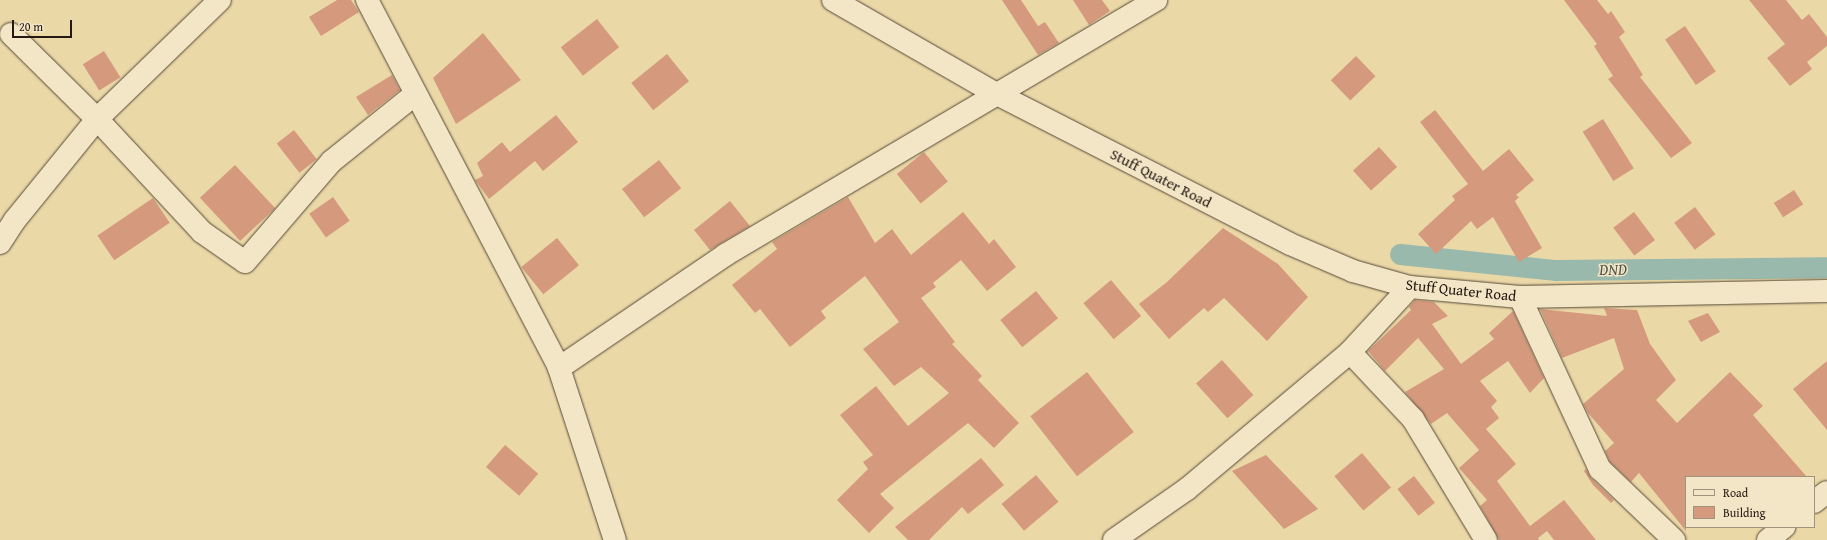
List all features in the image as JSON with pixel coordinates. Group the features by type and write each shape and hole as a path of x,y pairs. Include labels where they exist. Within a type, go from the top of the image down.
{"street":[{"path":"0,243 15,220 97,119 220,0"},
{"path":"367,0 414,95 559,368 614,540"},
{"name":"Stuff Quater Road","path":"833,0 995,93 1290,244 1353,271 1410,287 1520,297 1827,291"},
{"path":"559,368 725,255 995,93 1156,0"},
{"path":"11,34 97,119 202,232 245,262 332,161 414,95"},
{"path":"1114,540 1187,489 1350,352 1410,287"},
{"path":"1520,297 1600,468 1674,540"},
{"path":"1350,352 1413,419 1486,540"},
{"path":"1815,501 1827,492"},
{"path":"1768,540 1783,528"}],"building":[{"path":"337,0 351,0 359,12 321,36 309,17"},
{"path":"1002,0 1021,0 1038,26 1045,22 1059,43 1038,55"},
{"path":"1073,0 1102,0 1110,11 1089,25"},
{"path":"1564,0 1597,0 1608,14 1611,11 1625,32 1619,37 1643,75 1640,77 1692,143 1671,158 1608,79 1613,76 1594,46 1597,44"},
{"path":"1749,0 1786,0 1802,20 1809,14 1827,37 1827,46 1807,62 1812,69 1790,86 1767,58 1785,44"},
{"path":"597,19 619,47 583,76 561,47"},
{"path":"1685,26 1716,72 1696,85 1665,39"},
{"path":"483,33 521,80 456,124 433,78"},
{"path":"104,51 120,77 99,91 83,64"},
{"path":"667,54 689,81 653,110 631,83"},
{"path":"1356,56 1375,76 1350,100 1331,80"},
{"path":"392,75 400,90 368,115 356,97"},
{"path":"1435,110 1483,171 1509,149 1534,180 1516,195 1519,197 1515,201 1542,248 1519,262 1493,217 1477,229 1471,221 1436,254 1418,234 1455,200 1452,196 1468,184 1420,122"},
{"path":"556,115 578,142 543,171 535,161 489,199 475,180 483,176 477,163 502,142 510,152"},
{"path":"1603,119 1634,168 1613,181 1583,132"},
{"path":"294,130 317,159 299,173 277,144"},
{"path":"1379,147 1397,167 1371,190 1353,170"},
{"path":"924,152 948,182 921,204 897,174"},
{"path":"659,160 681,188 644,217 622,189"},
{"path":"235,165 275,208 240,241 200,198"},
{"path":"1794,190 1803,204 1783,217 1774,203"},
{"path":"333,197 350,221 326,237 309,214"},
{"path":"848,197 875,243 892,229 911,255 963,212 989,244 994,239 1016,267 987,291 961,260 933,283 936,287 921,298 955,342 952,344 982,376 978,380 1019,423 994,448 968,423 880,494 894,508 869,533 837,500 868,469 863,462 873,455 840,415 876,386 908,426 949,393 921,367 894,386 863,349 899,322 865,276 821,311 826,318 790,347 760,309 755,313 732,285 777,249 772,242"},
{"path":"153,198 170,223 114,260 97,235"},
{"path":"730,201 750,226 710,250 694,230"},
{"path":"1695,207 1715,234 1695,250 1674,223"},
{"path":"1634,212 1655,240 1634,256 1613,228"},
{"path":"1223,228 1278,264 1308,297 1267,341 1224,298 1208,312 1204,308 1169,339 1139,304 1167,282"},
{"path":"557,238 579,265 543,294 521,267"},
{"path":"1111,280 1141,316 1114,339 1083,303"},
{"path":"1036,291 1058,318 1022,347 1000,320"},
{"path":"1415,300 1434,302 1448,316 1432,324 1461,364 1494,339 1489,333 1513,311 1544,378 1530,393 1508,361 1480,381 1497,401 1491,407 1499,418 1486,429 1516,464 1497,481 1530,526 1564,500 1596,540 1554,540 1547,531 1538,538 1539,540 1499,540 1480,506 1487,500 1459,468 1479,450 1447,413 1431,424 1405,392 1444,369 1418,338 1385,371 1368,351 1411,310 1409,307"},
{"path":"1604,308 1637,310 1650,344 1676,380 1656,400 1677,423 1730,372 1763,406 1753,415 1806,476 1685,476 1686,531 1639,473 1631,482 1610,462 1605,451 1614,443 1588,413 1583,404 1624,369 1614,338 1562,358 1540,309 1607,316"},
{"path":"1708,313 1720,332 1701,342 1688,321"},
{"path":"1222,360 1253,395 1227,418 1196,383"},
{"path":"1827,361 1827,430 1793,389"},
{"path":"1087,372 1134,432 1077,476 1030,416"},
{"path":"505,445 538,474 519,496 486,467"},
{"path":"1362,453 1391,487 1363,511 1334,476"},
{"path":"1266,455 1318,509 1284,529 1232,471"},
{"path":"981,458 1004,485 968,514 962,507 929,540 908,540 895,527"},
{"path":"1586,469 1591,478 1614,500 1611,503 1593,485 1584,471"},
{"path":"1036,475 1058,502 1024,531 1002,504"},
{"path":"1414,476 1435,503 1418,516 1397,489"}],"waterway":[{"name":"DND","path":"1400,254 1556,270 1827,267"}]}
